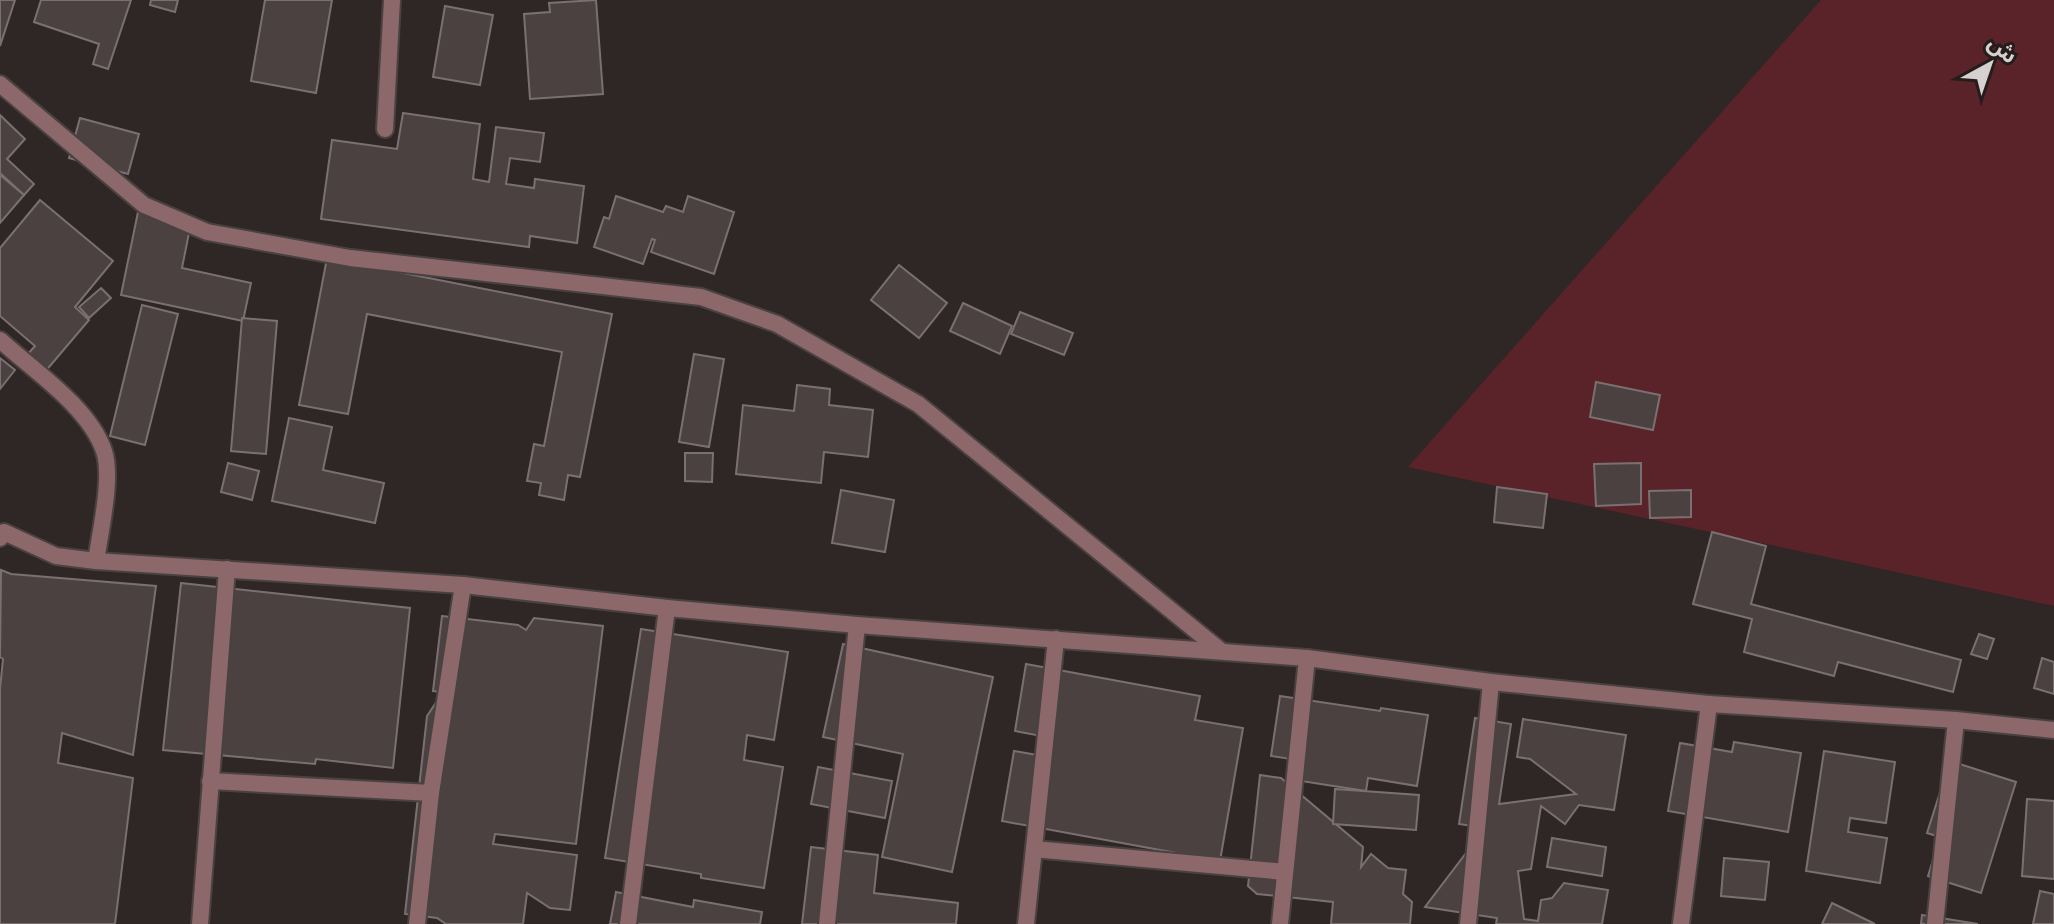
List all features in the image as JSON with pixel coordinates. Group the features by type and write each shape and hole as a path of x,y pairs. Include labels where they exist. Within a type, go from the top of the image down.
{"street":[{"path":"385,129 392,0"},
{"path":"0,84 144,205 207,232 350,258 701,297 777,324 918,404 1221,651"},
{"path":"0,340 85,416 105,453 106,493 96,561"},
{"path":"0,538 4,532 56,556 96,561 463,585 857,625 1307,658 1491,682 1709,704 1956,720 2054,730"},
{"path":"200,924 227,569"},
{"path":"417,924 431,793 463,585"},
{"path":"628,924 667,608"},
{"path":"827,924 857,625"},
{"path":"1026,924 1056,639"},
{"path":"1280,924 1307,658"},
{"path":"1468,924 1491,682"},
{"path":"1681,924 1709,704"},
{"path":"1935,924 1956,720"},
{"path":"210,781 431,793"},
{"path":"1034,849 1285,872"}],"shaded area":[{"path":"1821,0 2054,0 2054,606 1408,467"}],"building":[{"path":"0,0 15,0 0,46"},
{"path":"41,0 131,0 108,69 93,64 99,44 34,22"},
{"path":"151,0 178,0 175,12 150,5"},
{"path":"265,0 332,0 316,93 251,81"},
{"path":"596,0 603,94 530,99 524,14 550,12 549,3"},
{"path":"445,6 493,15 480,85 433,77"},
{"path":"403,113 480,124 473,179 489,182 496,127 544,133 540,162 510,158 506,184 534,188 535,179 584,186 577,243 530,236 529,247 321,219 332,140 397,149"},
{"path":"0,115 25,139 7,159 34,184 24,195 0,173"},
{"path":"80,118 139,134 128,174 69,158"},
{"path":"0,175 24,195 0,223"},
{"path":"616,196 663,212 666,206 683,212 688,196 734,212 714,274 651,252 655,240 652,239 643,264 594,247 604,217 609,219"},
{"path":"40,200 113,261 75,307 89,320 38,380 19,364 35,346 0,316 0,248"},
{"path":"138,212 191,223 182,268 251,283 243,321 121,295"},
{"path":"327,258 612,314 580,477 568,475 564,500 539,495 541,483 527,481 534,444 544,446 562,352 367,314 348,414 299,405"},
{"path":"899,265 947,303 919,338 871,300"},
{"path":"101,288 111,298 89,318 79,307"},
{"path":"963,303 1012,326 1000,354 950,331"},
{"path":"142,305 178,314 145,445 110,436"},
{"path":"1020,312 1073,333 1064,355 1011,334"},
{"path":"242,318 277,321 266,454 231,451"},
{"path":"694,354 724,359 709,447 679,442"},
{"path":"0,358 15,370 0,389"},
{"path":"1596,382 1660,395 1653,430 1590,417"},
{"path":"797,385 830,389 829,405 873,410 868,457 824,452 821,483 736,474 743,405 794,411"},
{"path":"289,418 332,427 323,470 384,483 375,523 272,501"},
{"path":"685,453 713,453 712,482 685,481"},
{"path":"228,463 259,471 252,500 221,492"},
{"path":"1641,463 1641,504 1596,506 1594,464"},
{"path":"1497,487 1547,494 1543,528 1494,522"},
{"path":"841,490 894,500 885,552 832,543"},
{"path":"1691,490 1691,517 1650,518 1649,491"},
{"path":"1712,532 1766,546 1751,604 1961,660 1953,692 1838,662 1834,676 1744,652 1752,619 1693,604"},
{"path":"1,570 11,574 156,586 133,755 62,733 58,763 133,778 115,924 0,924"},
{"path":"181,583 410,608 393,768 316,759 315,764 163,750"},
{"path":"442,616 518,625 526,630 534,618 603,626 576,844 495,834 493,844 577,855 570,910 550,908 527,893 523,924 446,924 437,918 405,914 427,716 443,692 433,691"},
{"path":"641,629 788,652 774,740 747,735 744,760 783,767 764,888 605,858"},
{"path":"1979,634 1994,639 1987,659 1971,654"},
{"path":"843,644 993,677 952,872 882,857 903,754 823,737"},
{"path":"2042,658 2054,662 2054,694 2034,688"},
{"path":"1026,664 1200,696 1195,720 1243,728 1220,861 1002,821 1014,751 1043,756 1047,737 1015,731"},
{"path":"1280,696 1428,715 1417,786 1368,778 1366,791 1301,781 1304,761 1271,756"},
{"path":"1475,718 1511,724 1499,804 1576,794 1530,759 1517,757 1523,719 1626,735 1614,810 1579,805 1565,824 1541,806 1531,869 1518,871 1524,919 1538,921 1541,900 1552,898 1564,883 1608,890 1602,924 1496,924 1497,918 1425,907 1485,828 1459,824"},
{"path":"1734,742 1801,753 1788,832 1668,811 1680,743 1732,752"},
{"path":"1824,751 1895,762 1886,823 1850,818 1848,832 1887,838 1880,883 1806,871"},
{"path":"1950,761 2016,782 1981,893 1928,876 1940,837 1927,833"},
{"path":"818,767 892,781 885,818 811,804"},
{"path":"1260,775 1281,778 1363,847 1361,867 1371,854 1388,868 1406,870 1403,894 1412,902 1410,924 1331,924 1333,902 1257,894 1248,886"},
{"path":"1335,789 1419,795 1416,830 1333,824"},
{"path":"2027,799 2054,801 2054,879 2022,876"},
{"path":"1552,838 1606,847 1602,876 1547,867"},
{"path":"811,847 878,855 874,893 958,903 956,924 802,924"},
{"path":"1724,858 1769,862 1765,900 1721,896"},
{"path":"2040,891 2054,894 2054,924 2033,924"},
{"path":"616,892 693,907 694,900 762,912 760,924 610,924"},
{"path":"1832,903 1875,924 1822,924"},
{"path":"1922,915 1978,924 1921,924"}]}
